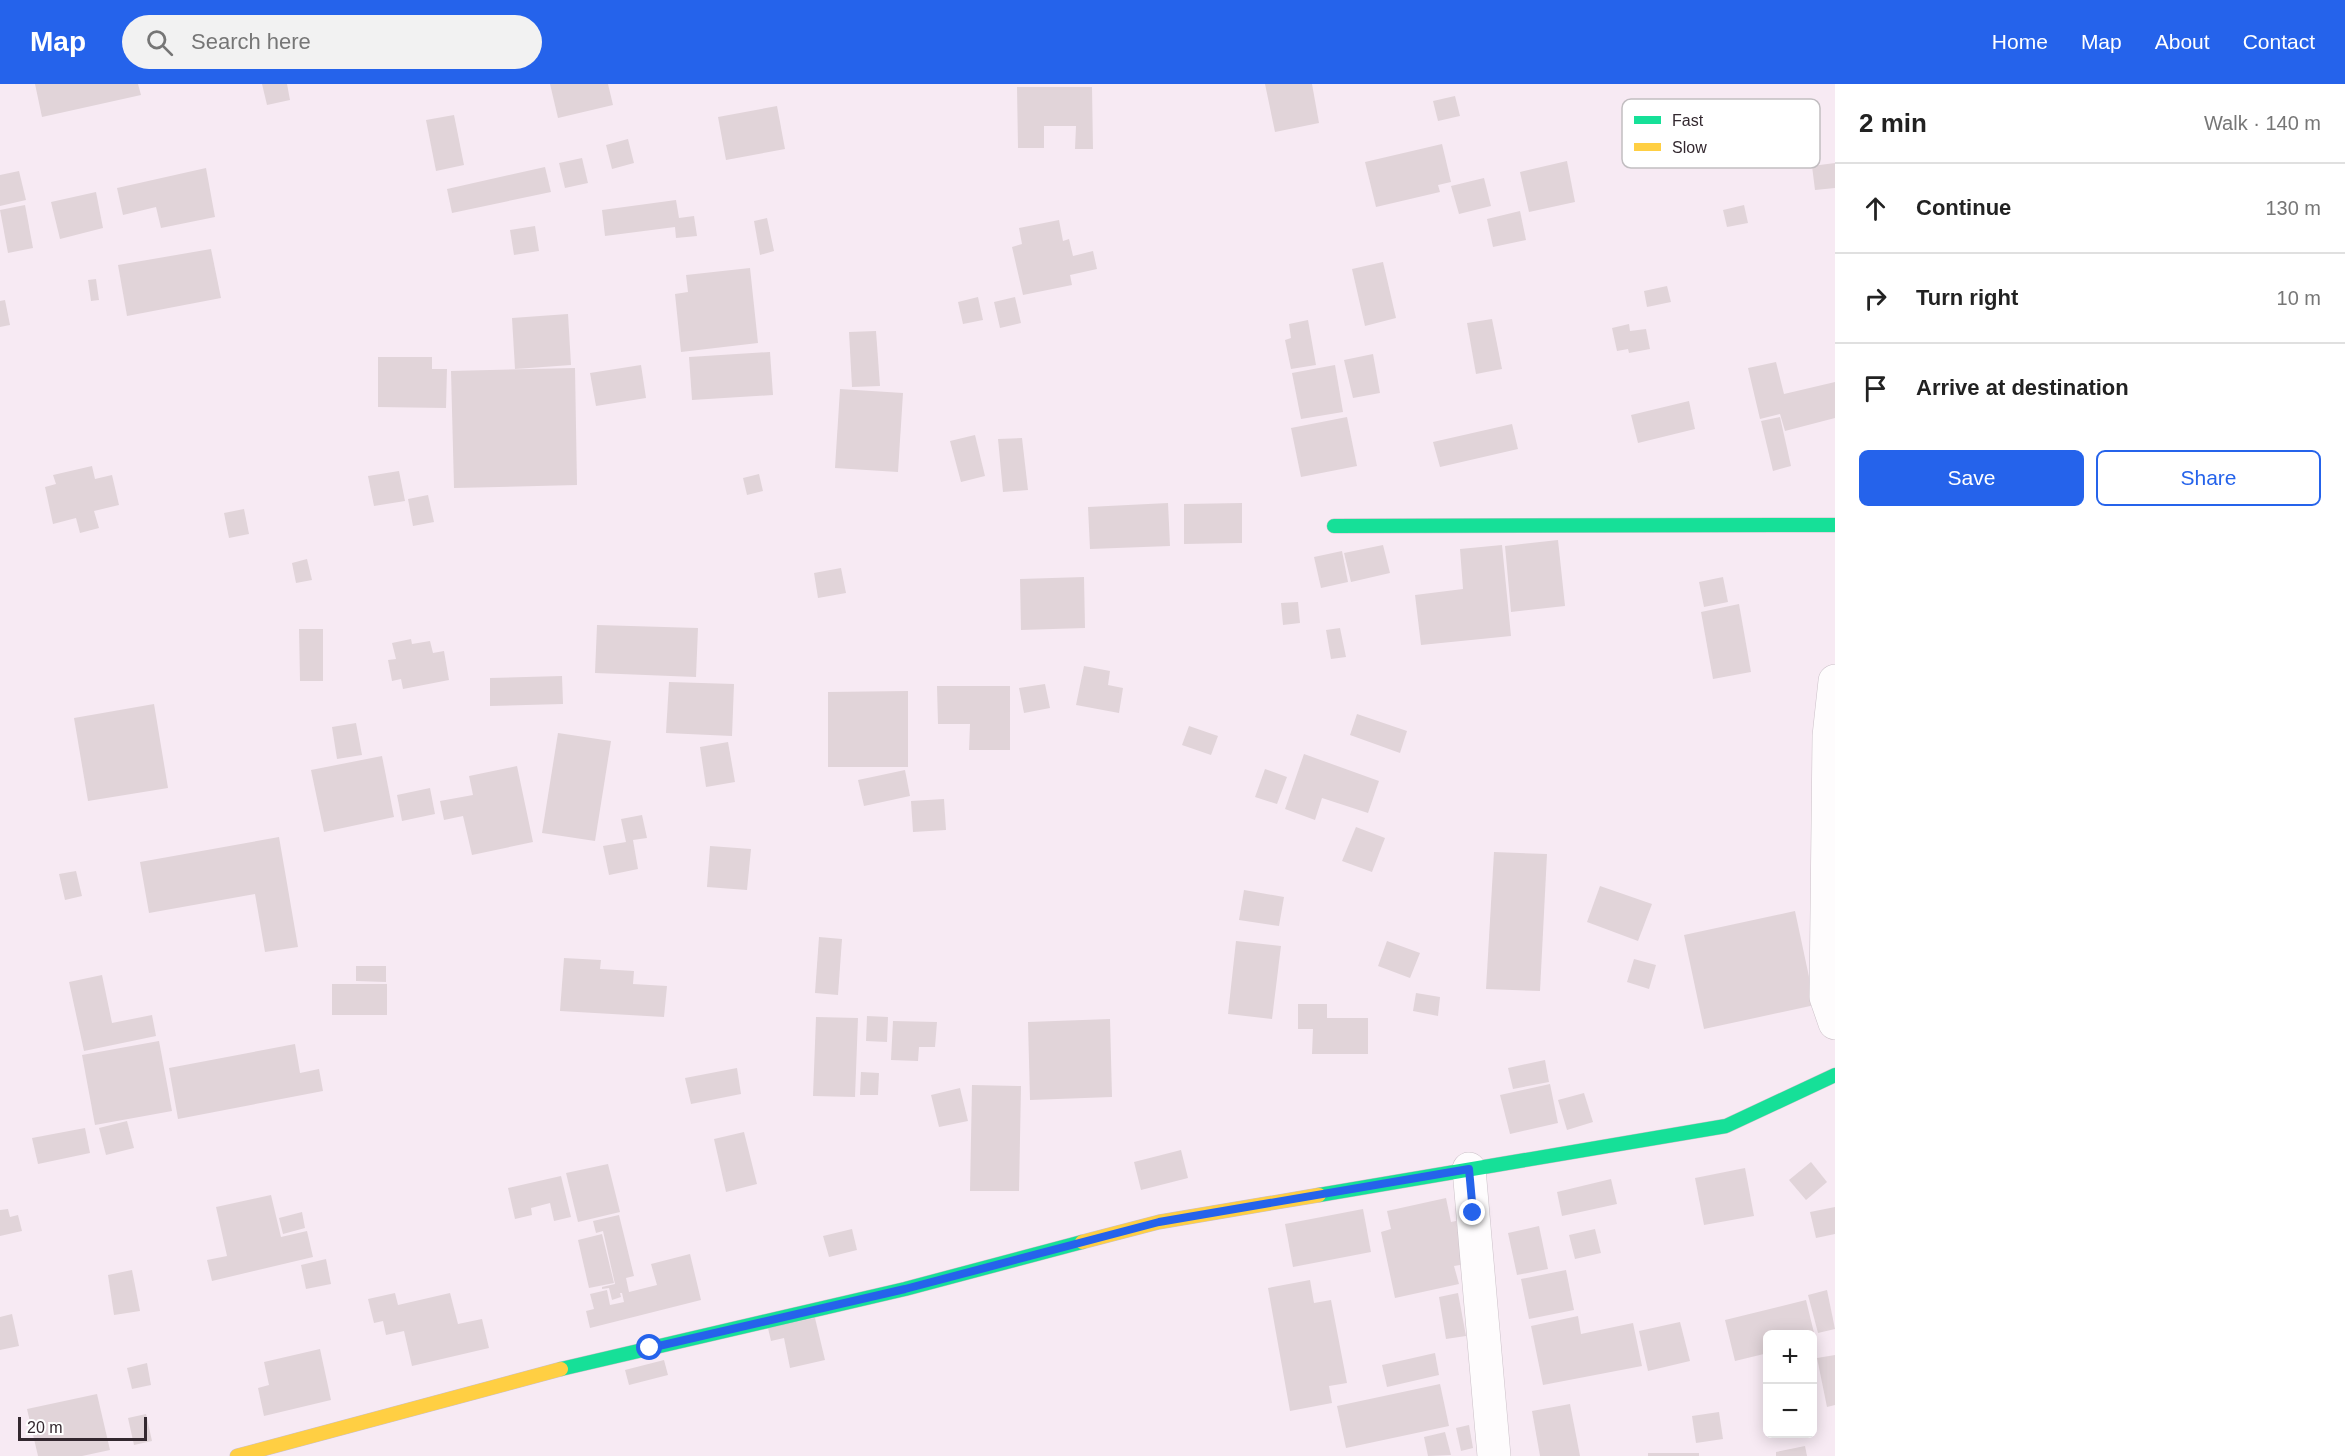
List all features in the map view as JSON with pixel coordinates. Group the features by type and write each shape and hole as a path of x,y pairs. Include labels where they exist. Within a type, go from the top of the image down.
{"street":[{"path":"1335,526 1835,525"},
{"path":"1835,681 1829,736 1826,997 1835,1023"},
{"path":"237,1456 580,1364 905,1289 1159,1222 1726,1126 1835,1075"},
{"path":"1469,1169 1494,1456"}],"building":[{"path":"35,84 138,84 141,95 42,117"},
{"path":"262,84 287,84 290,100 267,105"},
{"path":"550,84 608,84 613,105 558,118"},
{"path":"1265,84 1312,84 1319,123 1275,132"},
{"path":"1017,87 1092,87 1093,149 1075,149 1076,126 1044,126 1044,148 1018,148"},
{"path":"1455,96 1460,116 1438,121 1433,101"},
{"path":"777,106 785,149 726,160 718,117"},
{"path":"454,115 464,165 436,171 426,120"},
{"path":"628,139 634,163 612,169 606,145"},
{"path":"1442,144 1451,182 1438,185 1440,192 1376,207 1365,162"},
{"path":"582,158 588,183 565,188 559,163"},
{"path":"1567,161 1575,202 1529,212 1520,172"},
{"path":"1835,163 1835,188 1815,190 1812,168 1820,168 1820,165"},
{"path":"545,167 551,192 452,213 447,189"},
{"path":"206,168 215,217 161,228 156,207 123,215 117,188"},
{"path":"19,171 26,200 0,206 0,175"},
{"path":"1484,178 1491,206 1459,214 1451,186"},
{"path":"96,192 103,228 60,239 51,202"},
{"path":"676,200 679,218 694,216 697,236 676,238 675,227 605,236 602,210"},
{"path":"25,205 33,248 8,253 0,210"},
{"path":"1744,205 1748,223 1727,227 1723,210"},
{"path":"1520,211 1526,240 1493,247 1487,219"},
{"path":"767,218 774,251 760,255 754,221"},
{"path":"1059,220 1063,241 1069,239 1073,256 1093,251 1097,269 1070,275 1072,285 1023,295 1012,247 1022,244 1019,228"},
{"path":"535,226 539,251 514,255 510,230"},
{"path":"211,249 221,298 127,316 118,265"},
{"path":"1383,262 1396,318 1365,326 1352,269"},
{"path":"750,268 758,343 681,352 675,294 688,292 686,275"},
{"path":"96,279 99,300 91,301 88,280"},
{"path":"1667,286 1671,302 1647,307 1644,291"},
{"path":"978,297 983,320 963,324 958,302"},
{"path":"1015,297 1021,323 1000,328 994,302"},
{"path":"5,300 10,325 0,327 0,301"},
{"path":"568,314 571,365 515,369 512,318"},
{"path":"1492,319 1502,369 1476,374 1467,323"},
{"path":"1308,320 1316,365 1291,369 1285,340 1291,338 1289,324"},
{"path":"1629,324 1630,331 1646,329 1650,349 1629,353 1628,349 1617,351 1612,328"},
{"path":"876,331 880,386 852,387 849,332"},
{"path":"770,352 773,395 692,400 689,357"},
{"path":"1373,354 1380,393 1353,398 1344,360"},
{"path":"378,357 432,357 432,369 447,369 446,408 378,407"},
{"path":"1776,362 1784,394 1835,382 1835,418 1785,431 1780,414 1760,419 1748,368"},
{"path":"641,365 646,398 596,406 590,373"},
{"path":"1335,365 1343,412 1301,419 1292,373"},
{"path":"575,368 577,485 454,488 451,371"},
{"path":"840,389 903,393 898,472 835,468"},
{"path":"1689,401 1695,429 1638,443 1631,415"},
{"path":"1347,417 1357,466 1301,477 1291,428"},
{"path":"1780,417 1791,466 1773,471 1761,421"},
{"path":"1512,424 1518,449 1440,467 1433,442"},
{"path":"975,435 985,476 961,482 950,441"},
{"path":"1022,438 1028,490 1003,492 998,439"},
{"path":"92,466 95,479 112,475 119,505 94,511 99,528 80,533 76,518 53,524 45,487 56,484 53,475"},
{"path":"399,471 405,501 374,506 368,476"},
{"path":"759,474 763,491 747,495 743,478"},
{"path":"428,495 434,522 413,526 408,499"},
{"path":"1168,503 1170,546 1090,549 1088,507"},
{"path":"1242,503 1242,543 1184,544 1184,504"},
{"path":"244,509 249,534 229,538 224,513"},
{"path":"1558,540 1565,606 1511,612 1505,546"},
{"path":"1383,545 1390,573 1351,582 1344,553"},
{"path":"1502,545 1511,636 1421,645 1415,595 1463,589 1460,549"},
{"path":"1342,551 1348,582 1321,588 1314,557"},
{"path":"307,559 312,580 296,583 292,563"},
{"path":"841,568 846,593 818,598 814,573"},
{"path":"1084,577 1085,628 1021,630 1020,579"},
{"path":"1723,577 1728,602 1704,607 1699,582"},
{"path":"1298,602 1300,623 1283,625 1281,603"},
{"path":"1739,604 1751,672 1713,679 1701,612"},
{"path":"597,625 698,628 696,677 595,673"},
{"path":"1340,628 1346,657 1331,659 1326,630"},
{"path":"299,629 323,629 323,681 300,681"},
{"path":"411,639 412,644 430,641 433,653 444,651 449,680 403,689 401,679 392,681 388,660 396,659 392,643"},
{"path":"1084,666 1110,671 1108,685 1123,688 1119,713 1076,705"},
{"path":"562,676 563,704 490,706 490,678"},
{"path":"669,682 734,684 732,736 666,733"},
{"path":"1045,684 1050,708 1024,713 1019,688"},
{"path":"937,686 1010,686 1010,750 969,750 970,724 938,724"},
{"path":"908,691 908,767 828,767 828,692"},
{"path":"154,704 168,788 88,801 74,718"},
{"path":"1357,714 1407,731 1400,753 1350,735"},
{"path":"356,723 362,755 337,759 332,727"},
{"path":"1189,726 1218,736 1211,755 1182,745"},
{"path":"558,733 611,741 595,841 542,833"},
{"path":"728,742 735,782 706,787 700,747"},
{"path":"1304,754 1379,781 1368,813 1322,798 1315,820 1285,809"},
{"path":"382,756 394,817 324,832 311,770"},
{"path":"517,766 533,842 472,855 463,816 444,820 440,801 473,795 469,776"},
{"path":"1265,769 1287,777 1277,804 1255,797"},
{"path":"905,770 910,796 864,806 858,780"},
{"path":"430,788 435,814 402,821 397,795"},
{"path":"944,799 946,830 913,832 911,801"},
{"path":"642,815 647,838 633,840 638,869 609,875 603,846 626,842 621,819"},
{"path":"1356,827 1385,838 1372,872 1342,861"},
{"path":"279,837 298,947 265,952 255,894 149,913 140,862"},
{"path":"710,846 751,849 747,890 707,887"},
{"path":"1494,852 1547,854 1540,991 1486,989"},
{"path":"76,871 82,896 65,900 59,874"},
{"path":"1600,886 1652,904 1638,941 1587,922"},
{"path":"1244,890 1284,897 1279,926 1239,920"},
{"path":"1795,911 1815,1005 1704,1029 1684,935"},
{"path":"819,937 842,939 838,995 815,993"},
{"path":"1236,941 1281,946 1272,1019 1228,1014"},
{"path":"1387,941 1420,953 1410,978 1378,966"},
{"path":"564,958 601,960 600,969 634,971 633,984 667,986 664,1017 560,1011"},
{"path":"1634,959 1656,965 1649,989 1627,982"},
{"path":"356,966 386,966 386,982 356,981"},
{"path":"102,975 112,1023 152,1015 156,1036 84,1051 69,982"},
{"path":"332,984 387,984 387,1015 332,1015"},
{"path":"1416,993 1440,997 1438,1016 1413,1011"},
{"path":"1298,1004 1327,1004 1327,1018 1368,1018 1368,1054 1312,1054 1313,1029 1298,1029"},
{"path":"867,1016 888,1017 887,1042 866,1041"},
{"path":"816,1017 858,1018 855,1097 813,1096"},
{"path":"1110,1019 1112,1097 1030,1100 1028,1022"},
{"path":"893,1021 937,1022 935,1047 919,1047 918,1061 891,1060"},
{"path":"159,1041 172,1111 95,1125 82,1055"},
{"path":"295,1044 300,1073 319,1069 323,1091 178,1119 169,1068"},
{"path":"1545,1060 1549,1082 1513,1089 1508,1068"},
{"path":"737,1068 741,1094 691,1104 685,1078"},
{"path":"861,1072 879,1073 878,1095 860,1095"},
{"path":"1550,1084 1558,1123 1510,1134 1500,1095"},
{"path":"972,1085 1021,1086 1019,1191 970,1191"},
{"path":"960,1088 968,1121 939,1127 931,1095"},
{"path":"1584,1093 1593,1122 1567,1130 1558,1100"},
{"path":"127,1121 134,1148 106,1155 99,1128"},
{"path":"85,1128 90,1153 38,1164 32,1138"},
{"path":"744,1132 757,1184 726,1192 714,1139"},
{"path":"1181,1150 1188,1178 1141,1190 1134,1162"},
{"path":"1811,1162 1827,1182 1806,1200 1789,1180"},
{"path":"608,1164 620,1212 578,1222 566,1173"},
{"path":"1745,1168 1754,1216 1704,1225 1695,1178"},
{"path":"561,1176 571,1217 554,1221 550,1203 531,1208 532,1215 515,1219 508,1188"},
{"path":"1611,1179 1617,1204 1562,1216 1557,1192"},
{"path":"271,1195 281,1237 307,1231 313,1257 212,1281 207,1260 227,1256 216,1207"},
{"path":"1446,1198 1451,1222 1456,1221 1466,1264 1454,1266 1459,1284 1395,1298 1381,1232 1391,1229 1387,1211"},
{"path":"1835,1207 1835,1234 1816,1238 1810,1212"},
{"path":"8,1209 10,1217 18,1215 22,1231 0,1236 0,1210"},
{"path":"1363,1209 1371,1252 1293,1267 1285,1224"},
{"path":"302,1212 305,1228 283,1234 279,1218"},
{"path":"619,1215 634,1276 626,1278 629,1292 657,1285 651,1264 690,1254 701,1300 590,1328 586,1311 594,1309 590,1294 607,1290 610,1305 624,1302 622,1293 620,1293 621,1297 612,1300 609,1288 602,1289 602,1287 615,1284 603,1231 596,1233 593,1221"},
{"path":"1539,1226 1548,1269 1517,1275 1508,1233"},
{"path":"852,1229 857,1250 829,1257 823,1236"},
{"path":"1595,1229 1601,1253 1575,1259 1569,1235"},
{"path":"602,1234 614,1283 589,1288 578,1240"},
{"path":"326,1259 331,1284 306,1289 301,1265"},
{"path":"132,1270 140,1311 114,1315 108,1275"},
{"path":"1566,1270 1574,1310 1529,1319 1521,1279"},
{"path":"1310,1280 1314,1303 1331,1300 1347,1383 1329,1386 1332,1403 1290,1411 1268,1288"},
{"path":"1827,1290 1835,1329 1818,1333 1808,1295"},
{"path":"395,1293 398,1305 450,1293 458,1324 482,1319 489,1348 412,1366 404,1331 386,1335 383,1321 374,1323 368,1299"},
{"path":"1458,1293 1466,1336 1446,1339 1439,1297"},
{"path":"1806,1300 1813,1330 1763,1330 1763,1354 1735,1361 1725,1320"},
{"path":"12,1314 19,1346 0,1350 0,1317"},
{"path":"1578,1316 1581,1334 1633,1323 1642,1366 1543,1385 1531,1326"},
{"path":"815,1318 825,1360 790,1368 784,1338 771,1341 768,1328"},
{"path":"1680,1322 1690,1361 1648,1371 1639,1331"},
{"path":"320,1349 331,1400 264,1416 258,1388 269,1385 264,1362"},
{"path":"1435,1353 1439,1375 1387,1387 1382,1365"},
{"path":"1835,1355 1835,1405 1827,1407 1817,1358"},
{"path":"664,1360 668,1375 629,1385 625,1370"},
{"path":"147,1363 151,1385 132,1389 127,1368"},
{"path":"1440,1384 1449,1426 1346,1448 1337,1406"},
{"path":"97,1394 110,1450 82,1456 38,1456 27,1409"},
{"path":"1570,1404 1580,1456 1540,1456 1532,1411"},
{"path":"1719,1412 1723,1439 1696,1443 1692,1416"},
{"path":"146,1414 152,1441 134,1445 128,1418"},
{"path":"1469,1425 1473,1448 1461,1451 1456,1428"},
{"path":"1445,1432 1451,1455 1428,1456 1424,1437"},
{"path":"1805,1446 1807,1456 1776,1456 1776,1452"},
{"path":"1648,1453 1699,1453 1699,1456 1648,1456"}],"traffic: fast":[{"path":"1334,526 1835,525"},
{"path":"1319,1195 1726,1126 1835,1075"},
{"path":"561,1369 905,1289 1082,1242"}],"traffic: slow":[{"path":"1082,1242 1159,1222 1319,1195"},
{"path":"237,1456 561,1369"}],"route":[{"path":"650,1348 905,1289 1159,1222 1469,1169 1473,1213"}]}
